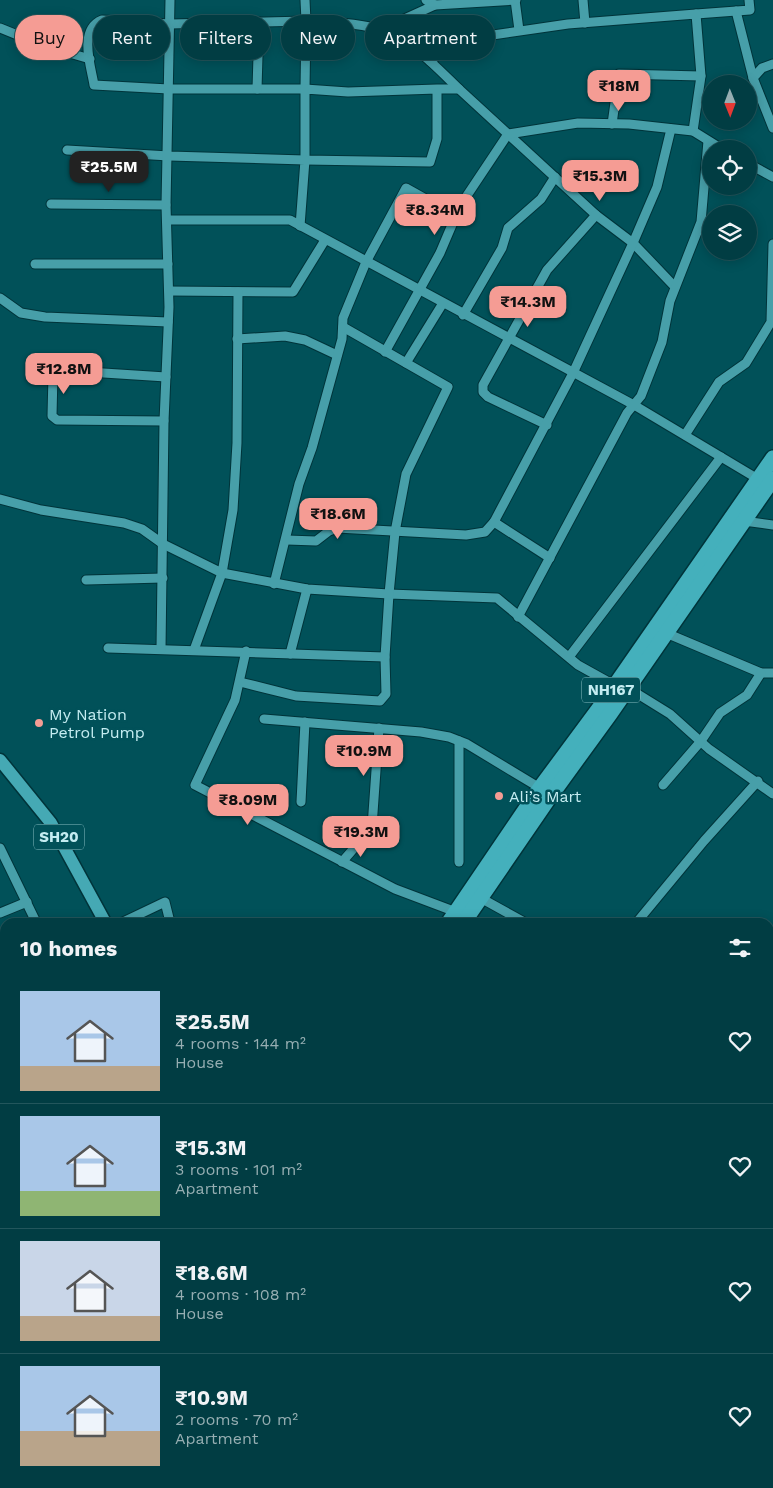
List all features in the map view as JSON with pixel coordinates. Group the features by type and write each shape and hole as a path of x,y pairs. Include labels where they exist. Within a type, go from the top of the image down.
{"highway":[{"name":"NH167","path":"457,918 549,798 773,458"},
{"name":"NH167","path":"476,895 540,788 666,633 773,479"}],"main road":[{"name":"SH20","path":"0,760 51,823 99,918"}],"street":[{"path":"170,0 170,15"},
{"path":"305,0 306,15"},
{"path":"426,0 435,6"},
{"path":"414,15 435,6 515,0 519,30"},
{"path":"583,0 585,23"},
{"path":"675,287 633,243 596,215 459,90 430,61 452,45 472,38 519,30 585,23 750,10 749,0"},
{"path":"736,11 752,75"},
{"path":"693,131 701,76 696,14"},
{"path":"93,24 89,30 88,41 94,85 169,89 305,89 348,92 459,90"},
{"path":"170,24 180,24"},
{"path":"0,28 42,45 90,59"},
{"path":"161,649 164,544 164,421 169,291 166,205 169,60"},
{"path":"257,89 258,60"},
{"path":"300,226 305,160 305,60"},
{"path":"756,75 762,68 773,64"},
{"path":"612,124 618,74 701,76"},
{"path":"67,150 168,156 430,162 437,139 437,89"},
{"path":"758,90 773,128"},
{"path":"385,352 420,290 456,216 508,134 578,124 612,124 693,131 706,140"},
{"path":"287,540 316,541 337,528 466,535 485,532 494,522 574,373 657,187 670,128"},
{"path":"757,168 773,177"},
{"path":"464,315 502,248 508,228 541,199 554,176"},
{"path":"274,584 287,540 299,484 312,448 337,355 343,318 366,262 406,188 456,216"},
{"path":"518,617 627,413 641,396 662,342 675,287 701,222 703,195"},
{"path":"51,204 166,205"},
{"path":"547,425 488,397 483,392 483,385 547,270 596,215"},
{"path":"168,220 290,220 634,405 758,479"},
{"path":"169,291 293,292 325,240"},
{"path":"685,435 719,382 746,363 771,322 773,244"},
{"path":"35,264 168,264"},
{"path":"194,650 222,573 233,510 237,443 238,292"},
{"path":"0,298 21,312 45,317 168,322"},
{"path":"406,363 443,303"},
{"path":"240,682 296,696 380,701 386,694 385,657 389,594 395,532 406,474 448,387 342,327"},
{"path":"237,339 285,336 305,340 337,355"},
{"path":"164,421 57,420 52,416 53,374 57,370 166,377"},
{"path":"569,657 721,457"},
{"path":"0,499 41,510 124,523 142,529 164,544 222,573 274,584 307,589 497,598 518,617 593,675 621,686 670,714 701,741 758,781 773,794"},
{"path":"744,521 773,525"},
{"path":"494,522 550,558"},
{"path":"86,580 163,578"},
{"path":"290,654 307,589"},
{"path":"666,633 761,673 773,673"},
{"path":"108,648 385,657"},
{"path":"246,651 235,700 195,785 454,918"},
{"path":"663,785 701,741 720,713 747,695 761,673"},
{"path":"264,719 421,732 459,741 496,760 540,788"},
{"path":"301,802 305,722"},
{"path":"372,827 380,728"},
{"path":"459,741 459,862"},
{"path":"640,918 704,841 758,781"},
{"path":"342,862 362,839"},
{"path":"0,848 34,918"},
{"path":"476,895 517,918"},
{"path":"0,913 27,902"},
{"path":"131,918 165,902 169,918"}],"place":[{"name":"My Nation Petrol Pump","path":"39,723"},
{"name":"Ali’s Mart","path":"499,796"}]}
